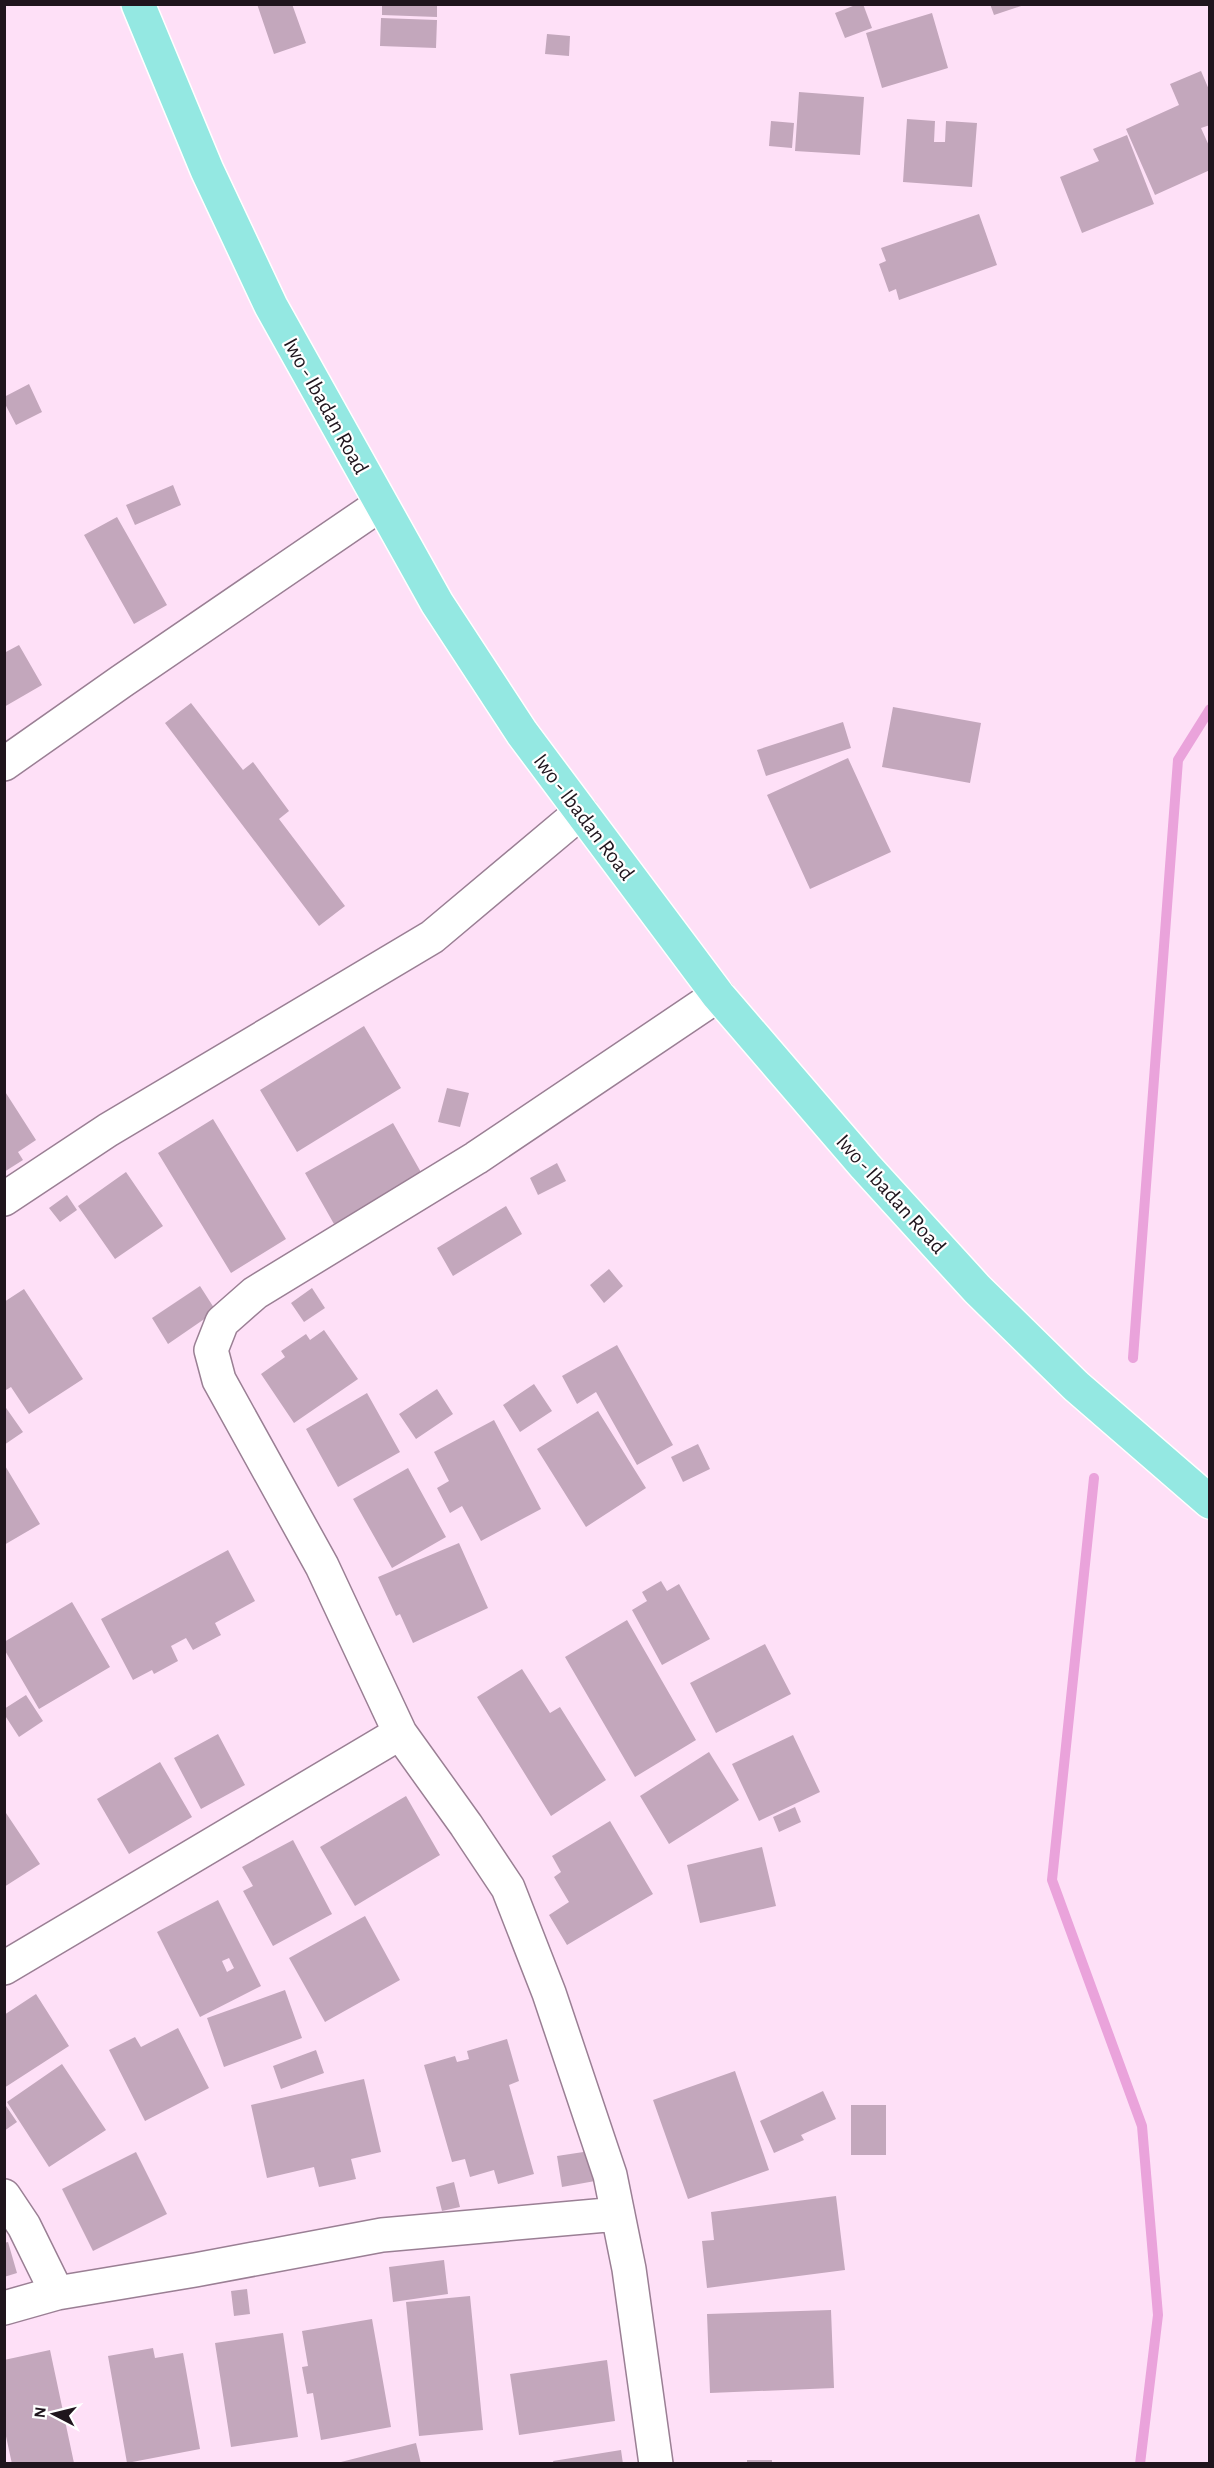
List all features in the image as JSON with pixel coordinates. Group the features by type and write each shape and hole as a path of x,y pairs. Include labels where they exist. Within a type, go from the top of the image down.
{"main road":[{"name":"Iwo - Ibadan Road","path":"138,4 207,170 271,306 444,613 522,733 718,995 864,1166 977,1289 1076,1386 1209,1502"}],"street":[{"path":"4,764 381,504"},
{"path":"4,1199 108,1130 432,937 581,812"},
{"path":"656,2463 629,2269 610,2175 549,1993 508,1888 400,1733 322,1566 219,1380 211,1350 222,1322 255,1293 476,1158 718,995"},
{"path":"4,1968 400,1733"},
{"path":"4,2196 24,2226 57,2293"},
{"path":"4,2308 57,2293 382,2235 618,2214"}],"building":[{"path":"257,4 292,4 306,43 274,54"},
{"path":"382,4 437,4 437,17 382,15"},
{"path":"863,4 872,28 845,38 835,13"},
{"path":"990,4 1024,4 1024,5 994,15"},
{"path":"932,13 948,68 882,88 866,33"},
{"path":"381,18 437,20 436,48 380,46"},
{"path":"547,34 570,36 569,56 545,54"},
{"path":"1201,71 1210,92 1210,125 1201,128 1210,148 1210,170 1155,195 1126,129 1179,105 1170,84"},
{"path":"799,92 864,97 860,155 795,151"},
{"path":"907,119 935,121 934,142 945,142 946,121 977,123 972,187 903,182"},
{"path":"771,121 794,123 792,148 769,146"},
{"path":"1127,135 1154,204 1082,233 1060,177 1099,161 1093,149"},
{"path":"979,214 997,265 899,300 896,289 889,292 879,264 886,261 881,248"},
{"path":"29,384 42,412 16,425 4,402 4,397"},
{"path":"173,485 181,505 135,525 126,505"},
{"path":"117,517 167,605 134,624 84,535"},
{"path":"19,645 42,685 4,707 4,653"},
{"path":"191,703 243,770 253,762 289,811 279,819 345,906 319,926 165,723"},
{"path":"893,707 981,723 970,783 882,767"},
{"path":"843,722 851,748 766,776 757,750"},
{"path":"848,758 891,852 810,889 767,795"},
{"path":"364,1026 401,1088 297,1152 260,1090"},
{"path":"447,1088 469,1093 460,1127 438,1122"},
{"path":"4,1090 36,1140 18,1152 23,1160 4,1172"},
{"path":"213,1119 286,1239 231,1273 158,1153"},
{"path":"393,1123 422,1174 334,1224 305,1173"},
{"path":"557,1163 566,1181 538,1195 530,1178"},
{"path":"126,1172 163,1226 115,1259 78,1206"},
{"path":"67,1195 77,1210 60,1222 49,1208"},
{"path":"506,1206 522,1234 453,1276 437,1248"},
{"path":"609,1269 623,1286 604,1303 590,1285"},
{"path":"200,1286 216,1311 168,1344 152,1318"},
{"path":"312,1288 325,1308 304,1322 291,1303"},
{"path":"24,1289 83,1379 29,1414 11,1387 4,1389 4,1302"},
{"path":"324,1330 358,1379 294,1423 261,1374 285,1357 281,1351 306,1334 310,1340"},
{"path":"617,1345 673,1445 637,1465 596,1392 577,1404 562,1376"},
{"path":"534,1384 552,1411 520,1432 503,1405"},
{"path":"437,1389 453,1414 416,1439 399,1414"},
{"path":"367,1393 400,1452 338,1487 306,1429"},
{"path":"4,1405 23,1432 4,1445"},
{"path":"598,1411 646,1488 586,1527 537,1449"},
{"path":"494,1420 541,1509 481,1541 462,1506 450,1513 437,1488 449,1481 434,1452"},
{"path":"698,1444 710,1469 683,1482 671,1457"},
{"path":"4,1464 40,1524 4,1545"},
{"path":"408,1468 446,1537 392,1568 353,1499"},
{"path":"459,1543 488,1608 413,1643 400,1614 396,1616 378,1577"},
{"path":"228,1550 255,1601 215,1623 221,1635 193,1650 186,1638 171,1646 178,1661 154,1674 152,1670 133,1680 101,1619"},
{"path":"661,1581 667,1591 679,1584 710,1639 662,1665 632,1610 647,1601 642,1592"},
{"path":"72,1602 110,1667 39,1709 4,1649 4,1642"},
{"path":"627,1620 696,1740 635,1777 565,1657"},
{"path":"765,1644 791,1694 716,1733 690,1683"},
{"path":"522,1669 550,1713 560,1707 606,1780 551,1816 477,1697"},
{"path":"26,1695 43,1721 19,1737 4,1714 4,1709"},
{"path":"218,1734 245,1785 201,1809 174,1758"},
{"path":"793,1735 820,1792 759,1821 732,1764"},
{"path":"709,1752 739,1800 669,1844 640,1796"},
{"path":"160,1762 192,1817 129,1854 97,1799"},
{"path":"406,1796 440,1855 355,1906 320,1847"},
{"path":"795,1807 801,1822 779,1832 773,1817"},
{"path":"4,1810 40,1864 4,1887"},
{"path":"610,1821 653,1894 567,1945 549,1915 569,1902 554,1877 561,1872 552,1856"},
{"path":"293,1840 332,1914 273,1946 243,1891 253,1886 242,1867"},
{"path":"762,1847 776,1906 700,1923 687,1865"},
{"path":"218,1900 261,1986 200,2017 157,1932","holes":["229,1958 234,1968 227,1972 222,1961"]},
{"path":"365,1916 400,1980 325,2022 289,1958"},
{"path":"285,1990 302,2038 224,2067 207,2018"},
{"path":"36,1994 69,2046 4,2088 4,2015"},
{"path":"178,2028 209,2088 145,2121 109,2050 135,2037 141,2047"},
{"path":"507,2039 519,2081 509,2085 534,2174 498,2184 494,2170 470,2177 465,2159 452,2162 424,2065 455,2056 457,2062 469,2059 467,2051"},
{"path":"316,2050 324,2073 281,2089 273,2066"},
{"path":"62,2064 106,2130 49,2167 7,2102"},
{"path":"735,2071 769,2170 688,2199 653,2100"},
{"path":"364,2079 381,2152 351,2159 356,2179 319,2187 314,2167 267,2178 251,2105"},
{"path":"823,2091 836,2119 801,2135 804,2140 774,2153 760,2121"},
{"path":"4,2103 17,2122 4,2131"},
{"path":"851,2105 886,2105 886,2155 851,2155"},
{"path":"590,2151 595,2181 562,2187 557,2156"},
{"path":"136,2152 167,2214 93,2251 62,2189"},
{"path":"454,2182 460,2207 442,2211 436,2187"},
{"path":"836,2196 845,2270 707,2288 702,2241 714,2240 711,2212"},
{"path":"8,2242 17,2273 4,2277 4,2243"},
{"path":"444,2260 448,2294 393,2302 389,2267"},
{"path":"247,2289 250,2314 234,2316 231,2291"},
{"path":"470,2296 483,2430 419,2436 406,2302"},
{"path":"831,2310 834,2388 710,2393 707,2314"},
{"path":"372,2319 391,2427 321,2440 313,2393 307,2394 302,2367 308,2366 302,2331"},
{"path":"283,2333 298,2437 231,2447 215,2343"},
{"path":"153,2348 155,2358 183,2353 200,2449 127,2463 108,2356"},
{"path":"50,2350 74,2463 12,2464 4,2427 4,2360"},
{"path":"607,2360 615,2421 519,2435 510,2374"},
{"path":"416,2443 421,2464 337,2463"},
{"path":"621,2450 623,2464 554,2464 553,2461"},
{"path":"747,2460 772,2460 772,2464 747,2464"}],"waterway":[{"path":"1133,1358 1178,760 1210,709"},
{"path":"1094,1478 1052,1880 1142,2126 1158,2315 1140,2464"}]}
